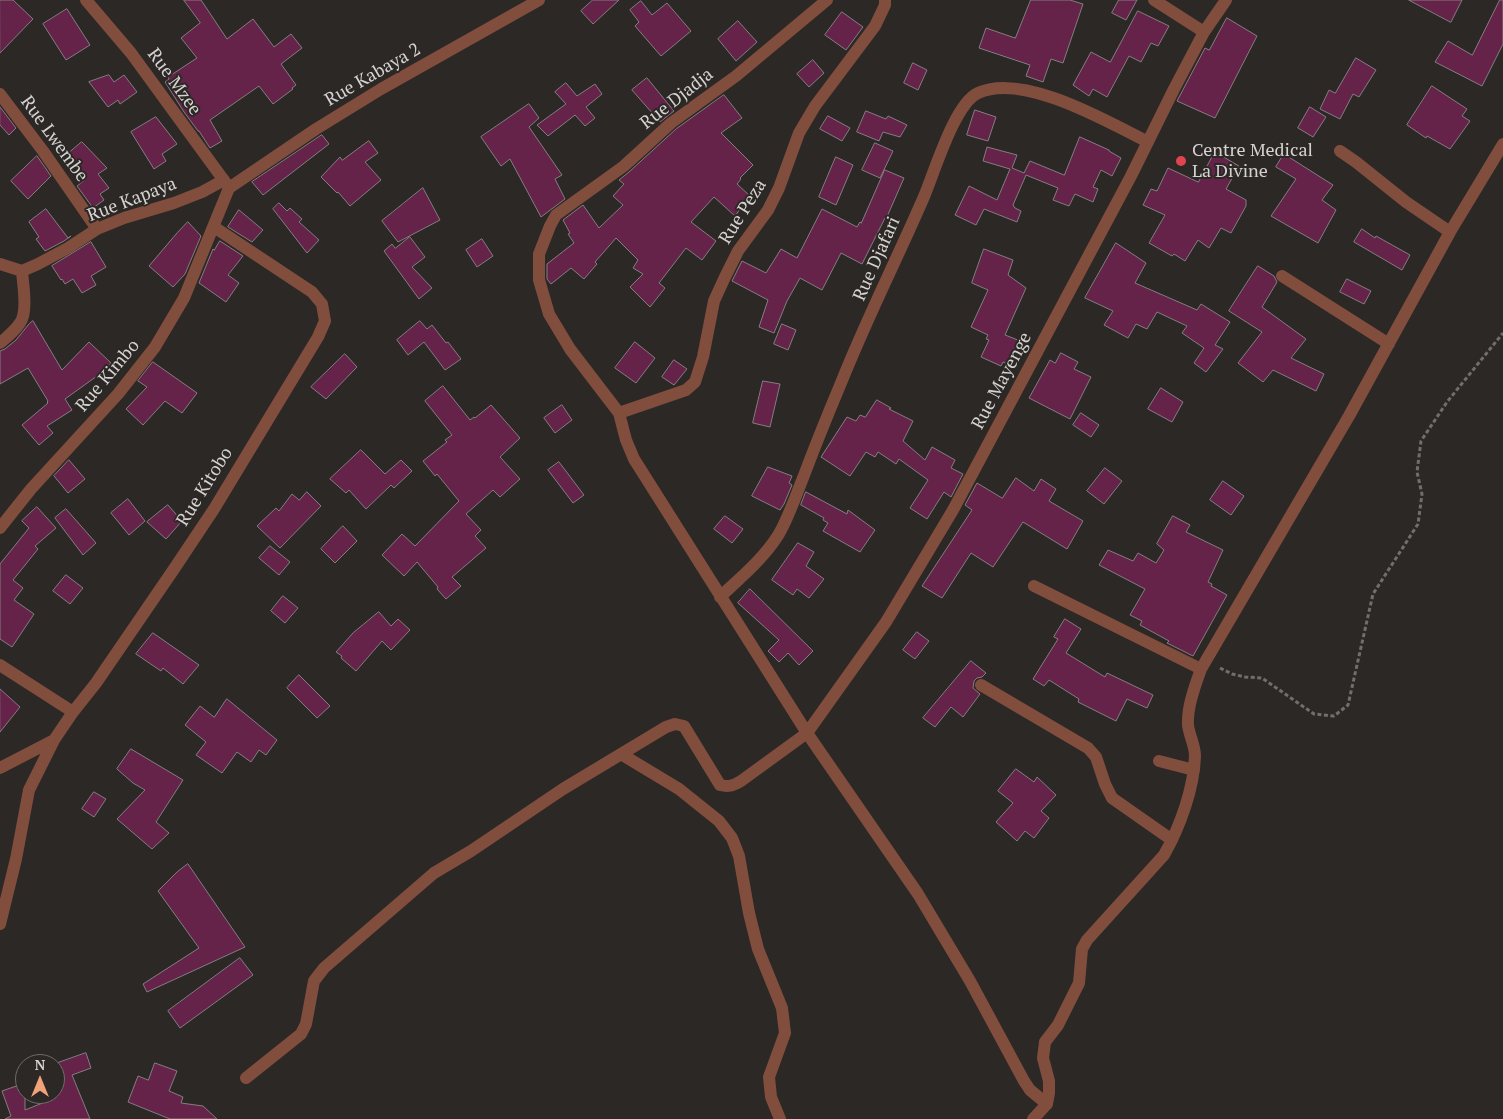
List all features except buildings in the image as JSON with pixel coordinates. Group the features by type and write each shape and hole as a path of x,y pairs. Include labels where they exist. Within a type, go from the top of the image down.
{"street":[{"name":"Rue Mzee","path":"86,0 131,53 227,184"},
{"name":"Rue Kabaya 2","path":"227,184 381,89 539,0"},
{"name":"Rue Djadja","path":"619,413 570,349 549,314 539,280 539,254 556,214 624,166 671,123 736,76 827,0"},
{"name":"Rue Peza","path":"619,413 686,390 695,382 703,357 714,301 725,277 738,251 768,210 779,188 799,133 811,112 875,26 885,5 885,0"},
{"path":"1154,0 1204,32"},
{"name":"Rue Mayenge","path":"622,754 666,727 675,724 684,726 720,785 727,786 735,785 807,733 886,622 953,510 1148,142 1204,32 1226,0"},
{"name":"Rue Djafari","path":"720,597 761,558 778,536 797,494 843,376 924,198 953,125 963,106 977,93 1001,88 1037,92 1080,108 1148,142"},
{"name":"Rue Lwembe","path":"0,94 43,151 97,229"},
{"path":"1033,1119 1047,1104 1050,1093 1050,1081 1043,1058 1045,1042 1058,1025 1079,983 1082,949 1087,940 1164,855 1172,840 1190,792 1195,753 1188,725 1192,694 1200,669 1349,416 1450,232 1503,144"},
{"path":"1340,151 1406,202 1450,232"},
{"name":"Rue Kimbo","path":"0,528 30,489 118,394 155,347 184,298 214,227 227,184"},
{"name":"Rue Kapaya","path":"22,271 61,252 97,229 124,218 227,184"},
{"name":"Rue Kitobo","path":"0,768 54,740 174,570 214,509 304,363 325,321 322,304 312,292 214,227"},
{"path":"0,264 22,271 24,309 22,322 0,343"},
{"path":"1282,276 1389,344"},
{"path":"619,413 626,440 634,459 807,733 918,894 970,981 1024,1081 1030,1090 1047,1104"},
{"path":"1034,586 1200,669"},
{"path":"0,664 73,712"},
{"path":"981,685 1088,748 1096,757 1112,798 1172,840"},
{"path":"0,924 16,859 29,790 54,740"},
{"path":"246,1078 301,1034 306,1024 314,981 324,968 434,873 471,851 563,789 622,754 679,789 719,821 732,838 739,856 749,913 758,949 782,1008 785,1032 769,1077 771,1097 780,1119"},
{"path":"1159,761 1194,770"}],"path":[{"path":"1200,669 1216,666 1238,675 1262,678 1314,714 1334,716 1348,704 1373,594 1418,524 1422,494 1417,472 1421,441 1448,402 1503,333"}],"place":[{"name":"Centre Medical La Divine","path":"1181,161"}]}
